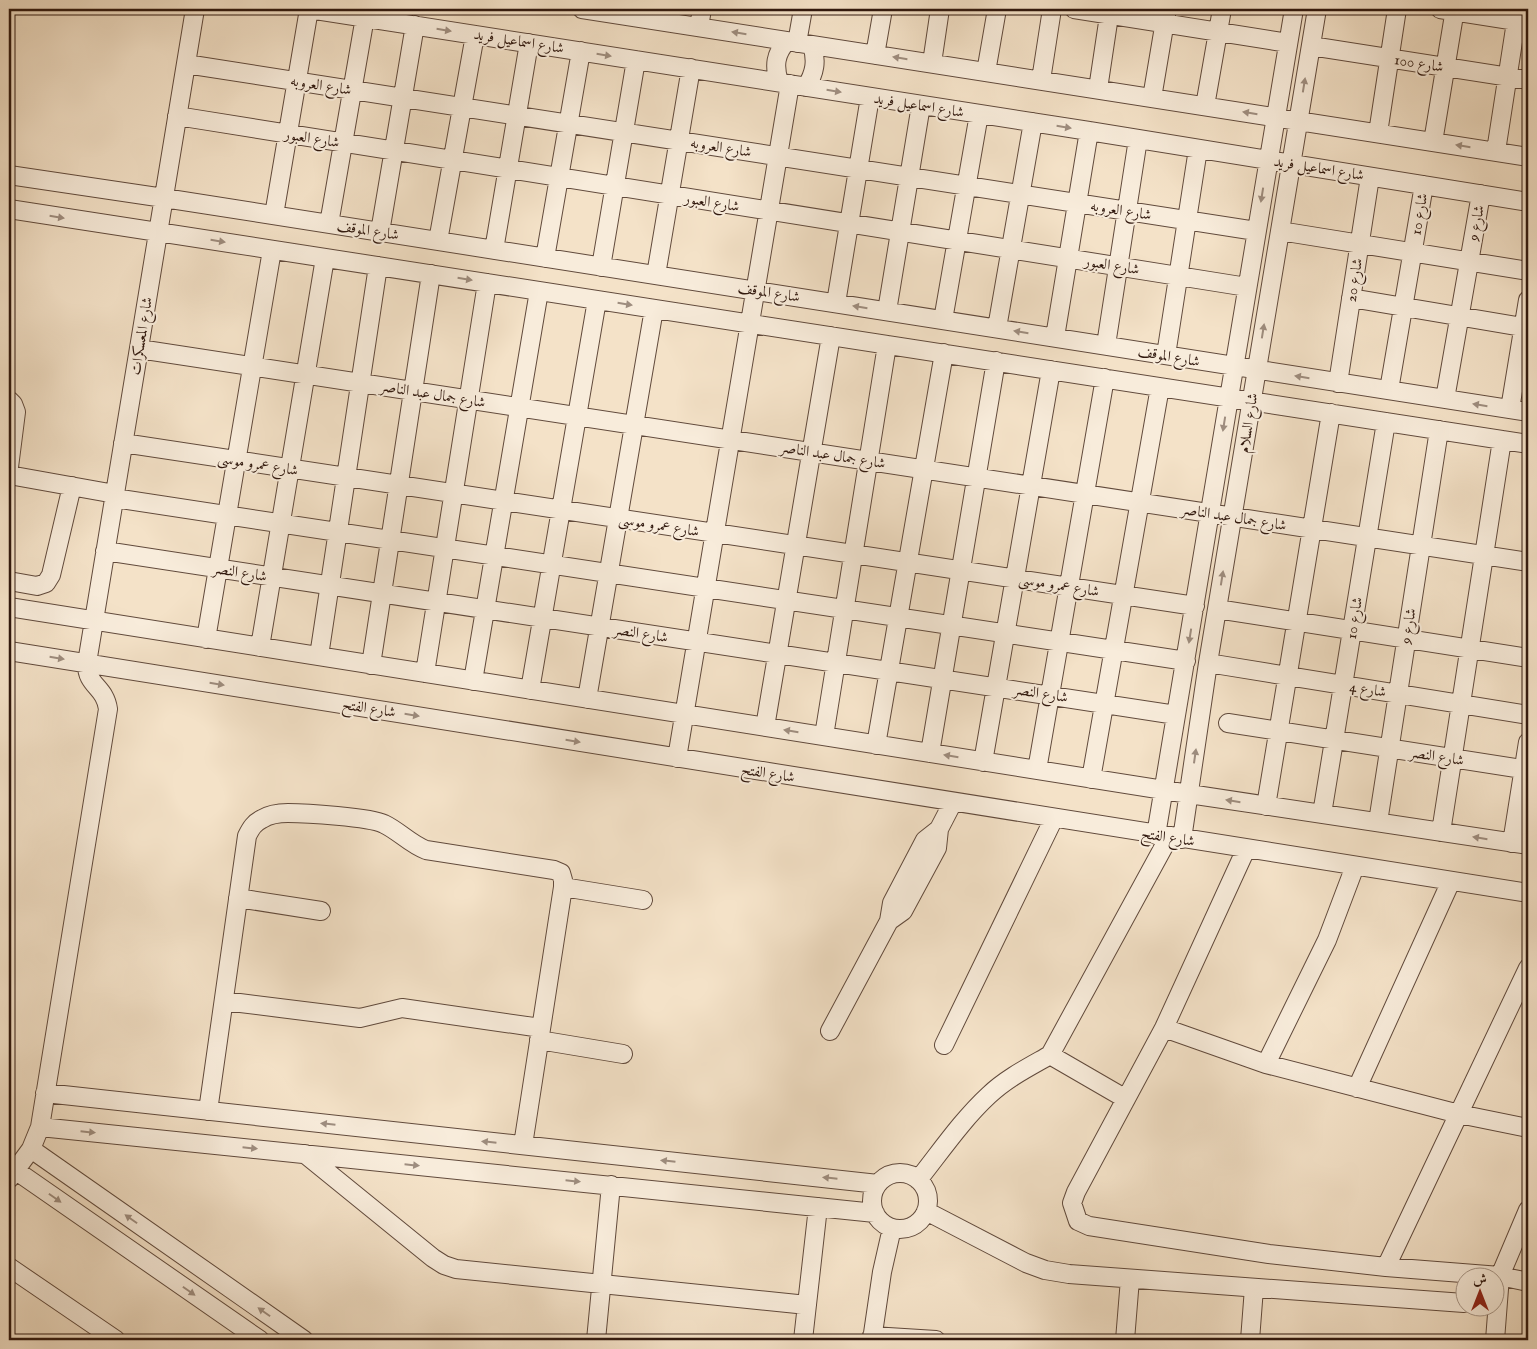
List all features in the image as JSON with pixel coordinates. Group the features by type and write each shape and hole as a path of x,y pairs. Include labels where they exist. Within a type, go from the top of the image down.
{"street":[{"name":"شارع المعسكرات","path":"87,663 195,9"},
{"name":"شارع اسماعيل فريد","path":"309,9 1033,122 1528,202"},
{"path":"274,215 309,9"},
{"path":"587,9 645,14 700,27 799,43 1528,156"},
{"path":"700,27 702,9"},
{"path":"799,43 803,9"},
{"path":"875,55 883,9"},
{"path":"932,63 940,9"},
{"path":"986,72 997,9"},
{"path":"1041,80 1052,9"},
{"path":"1074,9 1166,16 1218,32 1288,43"},
{"path":"1205,106 1222,9"},
{"name":"شارع السلام","path":"1169,837 1164,790 1294,9"},
{"name":"شارع السلام","path":"1169,837 1190,794 1208,663 1317,9"},
{"path":"1378,133 1397,9"},
{"path":"1433,142 1445,67 1450,10 1521,18 1507,77 1496,151"},
{"path":"1098,89 1110,12"},
{"path":"1152,98 1166,16"},
{"path":"329,224 365,18"},
{"path":"380,232 415,25"},
{"path":"438,241 475,35"},
{"path":"494,250 529,43"},
{"path":"792,84 776,71 776,60 780,49 799,43"},
{"path":"792,84 812,78 815,67 815,56 799,43"},
{"name":"شارع 100","path":"1311,46 1528,80"},
{"path":"545,258 581,51"},
{"path":"601,266 636,60"},
{"name":"شارع العروبه","path":"186,64 1256,231"},
{"path":"656,275 691,68"},
{"path":"677,758 755,290 792,84"},
{"path":"836,303 870,97"},
{"path":"887,311 921,105"},
{"path":"943,320 979,114"},
{"name":"شارع العبور","path":"177,116 1247,287"},
{"path":"998,328 1033,122"},
{"path":"1054,338 1089,131"},
{"path":"1106,345 1138,139"},
{"path":"1166,354 1198,149"},
{"name":"شارع الموقف","path":"9,175 1166,354 1234,367 1528,412"},
{"name":"شارع 20","path":"1338,383 1370,177"},
{"name":"شارع 10","path":"1389,390 1424,185"},
{"name":"شارع 9","path":"1445,399 1481,194"},
{"name":"شارع الموقف","path":"9,209 1528,444"},
{"path":"1280,231 1528,271"},
{"path":"206,639 272,250"},
{"path":"260,647 325,258"},
{"path":"319,656 378,266"},
{"path":"372,665 431,274"},
{"path":"425,673 487,283"},
{"path":"473,681 539,291"},
{"path":"1351,298 1526,328"},
{"path":"530,690 597,300"},
{"path":"1510,409 1526,328 1528,300"},
{"path":"587,699 654,309"},
{"path":"765,727 831,336"},
{"path":"824,736 888,345"},
{"name":"شارع جمال عبد الناصر","path":"139,349 1528,562"},
{"path":"876,745 944,353"},
{"path":"930,753 996,361"},
{"path":"983,762 1050,370"},
{"path":"1037,770 1105,378"},
{"path":"1091,779 1160,387"},
{"path":"9,400 16,412 9,467"},
{"path":"1266,806 1331,413"},
{"name":"شارع 10","path":"1322,814 1386,422"},
{"name":"شارع 9","path":"1378,822 1439,430"},
{"path":"1441,832 1502,440"},
{"name":"شارع عمرو موسى","path":"123,443 1195,606"},
{"path":"9,475 72,486 114,496 281,524 1186,661"},
{"path":"9,581 37,586 46,583 51,575 72,486"},
{"name":"شارع النصر","path":"105,551 1050,694 1176,715"},
{"path":"9,607 1091,779 1520,844 1528,742"},
{"path":"1217,608 1528,658"},
{"name":"شارع الفتح","path":"9,650 1528,894"},
{"path":"87,663 88,676 91,682 103,692 107,700 108,709 40,1127 31,1150 12,1174 260,1340"},
{"name":"شارع 4","path":"1208,663 1528,715"},
{"name":"شارع النصر","path":"1228,723 1526,770"},
{"path":"830,1031 889,921 903,911 936,848 939,829 954,802"},
{"path":"208,1111 247,836 252,826 268,816 289,813 376,821 426,850 554,870 564,880 523,1145"},
{"path":"944,1045 1054,818"},
{"path":"918,1180 960,1125 990,1094 1019,1072 1050,1055 1169,837"},
{"path":"1246,849 1164,1028 1076,1192 1072,1203 1078,1221 1089,1226 1269,1254 1454,1272"},
{"path":"1266,1064 1327,940 1355,866"},
{"path":"1357,1088 1451,881"},
{"path":"563,887 643,900"},
{"path":"238,898 321,911"},
{"path":"1386,1267 1528,968"},
{"path":"224,1001 360,1018 402,1008 540,1034 623,1054"},
{"path":"1164,1028 1266,1064 1459,1114 1528,1128"},
{"path":"1050,1055 1126,1099"},
{"path":"45,1094 878,1184"},
{"path":"40,1127 875,1213"},
{"path":"31,1150 304,1340"},
{"path":"305,1154 433,1258 456,1270 807,1305"},
{"path":"898,1173 912,1176 918,1180 923,1185 928,1198 923,1217 912,1226 906,1228 892,1228 885,1224 875,1213 873,1198 878,1184 884,1178 898,1173"},
{"path":"596,1340 611,1185"},
{"path":"803,1340 818,1207"},
{"path":"1504,1267 1528,1210"},
{"path":"926,1211 1026,1263 1045,1270 1068,1274 1454,1302"},
{"path":"892,1228 882,1272 872,1338 936,1340"},
{"path":"10,1269 116,1340"},
{"path":"1504,1277 1528,1282"},
{"path":"1125,1340 1130,1278"},
{"path":"1250,1340 1254,1288"},
{"path":"1495,1340 1496,1316"}]}
